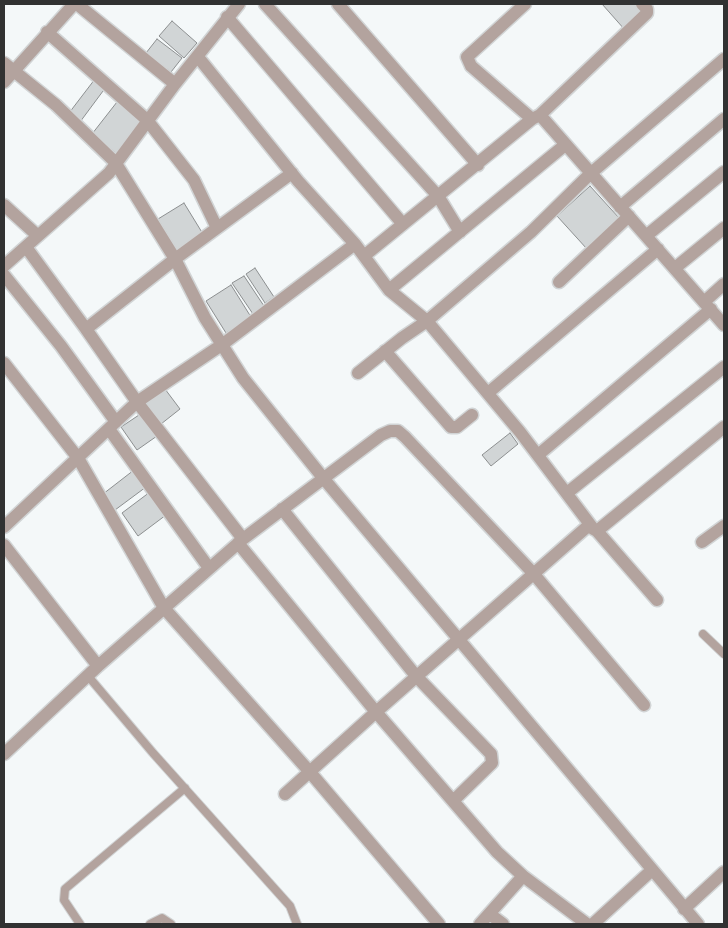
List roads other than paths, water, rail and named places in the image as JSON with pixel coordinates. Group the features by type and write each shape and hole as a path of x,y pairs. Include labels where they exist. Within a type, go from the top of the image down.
{"street":[{"path":"4,82 8,67 75,4 175,84"},
{"path":"4,266 102,179 198,57 227,16 239,4"},
{"path":"264,4 438,196 460,232"},
{"path":"338,4 478,165"},
{"path":"525,4 468,54 467,57 471,66 536,117 565,145 658,248 724,325"},
{"path":"364,256 402,223 478,165 536,117 647,14 647,9 642,4"},
{"path":"227,16 402,223"},
{"path":"47,32 147,120 194,180 217,228"},
{"path":"198,57 292,173 355,244 389,290 427,321 538,455 594,529 658,600"},
{"path":"358,373 427,321 531,232 590,174 724,59"},
{"path":"8,67 56,105 116,162 175,259 206,318 243,378 324,479 698,924"},
{"path":"620,207 724,119"},
{"path":"389,290 565,145"},
{"path":"646,236 724,172"},
{"path":"86,329 175,259 292,173"},
{"path":"4,205 38,236"},
{"path":"559,282 629,216"},
{"path":"675,268 724,228"},
{"path":"4,527 137,402 223,344 355,244"},
{"path":"26,246 137,402 240,541 376,712 497,852 523,876 587,924"},
{"path":"488,393 658,248"},
{"path":"4,274 62,346 112,426 209,568"},
{"path":"538,455 708,305 724,284"},
{"path":"385,351 447,424 453,428 457,427 472,415"},
{"path":"4,363 78,458 164,608 309,771 439,924"},
{"path":"567,493 724,367"},
{"path":"594,529 724,427"},
{"path":"4,754 98,666 240,541 380,436 390,431 398,431 533,573 644,705"},
{"path":"282,509 416,676 493,759 485,772 453,801"},
{"path":"286,794 309,771 533,573 588,526 594,529"},
{"path":"702,542 724,526"},
{"path":"4,545 98,666"},
{"path":"593,924 652,870"},
{"path":"684,909 724,872"},
{"path":"480,924 491,914 523,876"},
{"path":"491,914 503,924"}],"lane":[{"path":"703,634 724,654"},
{"path":"88,676 290,906 297,924"},
{"path":"80,924 64,900 65,889 185,788"},
{"path":"150,924 162,918 171,924"}]}
